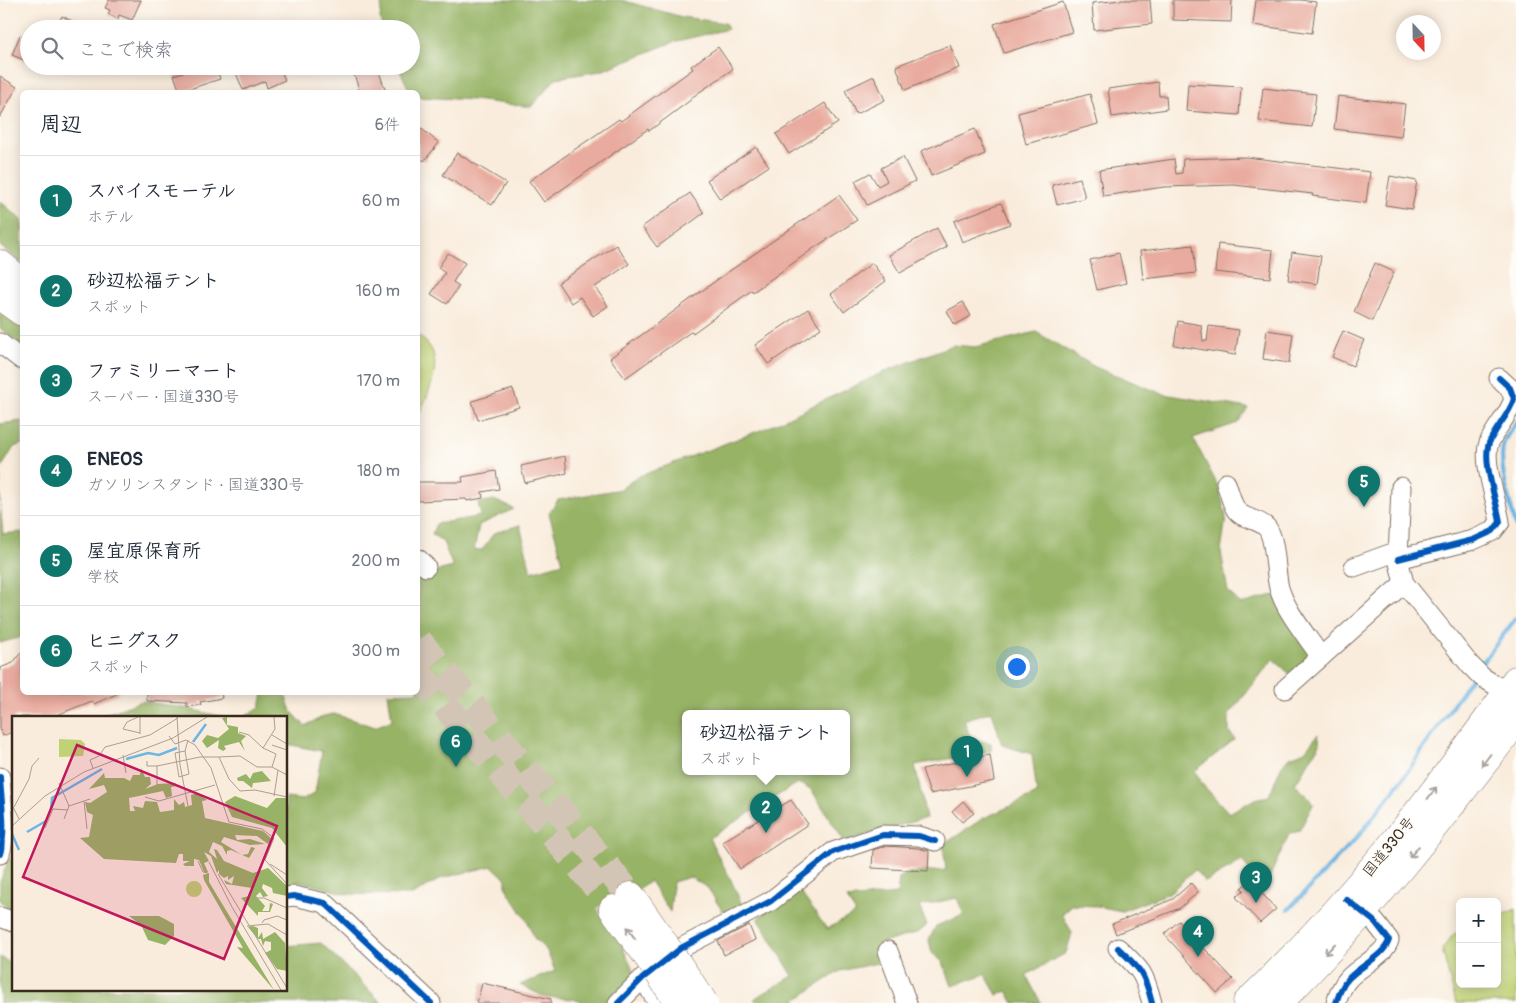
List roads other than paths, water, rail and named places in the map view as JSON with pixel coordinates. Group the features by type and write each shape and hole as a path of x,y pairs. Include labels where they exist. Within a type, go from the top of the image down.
{"highway":[{"path":"0,264 20,280"},
{"path":"0,296 20,311"},
{"name":"国道330号","path":"1278,1003 1354,906 1429,798 1513,690"},
{"name":"国道330号","path":"1247,1003 1354,906 1445,814 1516,721"},
{"path":"622,903 652,960 679,1003"},
{"path":"652,960 704,1003"}],"street":[{"path":"0,343 20,358"},
{"path":"1354,567 1398,555 1474,540 1493,531 1500,522 1488,467 1488,445 1510,410 1514,399 1510,388 1499,378"},
{"path":"1226,482 1235,509 1267,528 1272,539 1279,586 1284,600 1321,657"},
{"path":"1401,487 1398,555 1404,583 1476,671 1513,690"},
{"path":"1285,689 1404,583"},
{"path":"0,777 3,823 0,854"},
{"path":"618,1003 652,960 681,948 771,901 833,852 883,835 919,836 935,841"},
{"path":"288,897 294,896 325,903 431,1003"},
{"path":"1336,1003 1341,989 1349,978 1382,952 1388,945 1389,940 1386,934 1354,906"},
{"path":"0,917 12,921"},
{"path":"1118,948 1141,970 1146,978 1146,1001"},
{"path":"888,951 907,1003"},
{"path":"652,960 658,1003"}],"waterway":[{"path":"1516,422 1504,442 1502,451 1505,484 1516,527"},
{"path":"1479,667 1516,618"},
{"path":"1288,910 1361,833 1404,777 1472,677"}],"tunnel":[{"path":"420,643 631,896"},
{"path":"420,675 593,882 613,909"}],"place":[{"name":"屋宜原保育所","path":"1364,507"},
{"name":"ヒニグスク","path":"456,767"},
{"name":"スパイスモーテル","path":"967,777"},
{"name":"砂辺松福テント","path":"766,833"},
{"name":"ファミリーマート","path":"1256,903"},
{"name":"ENEOS","path":"1198,957"}]}
